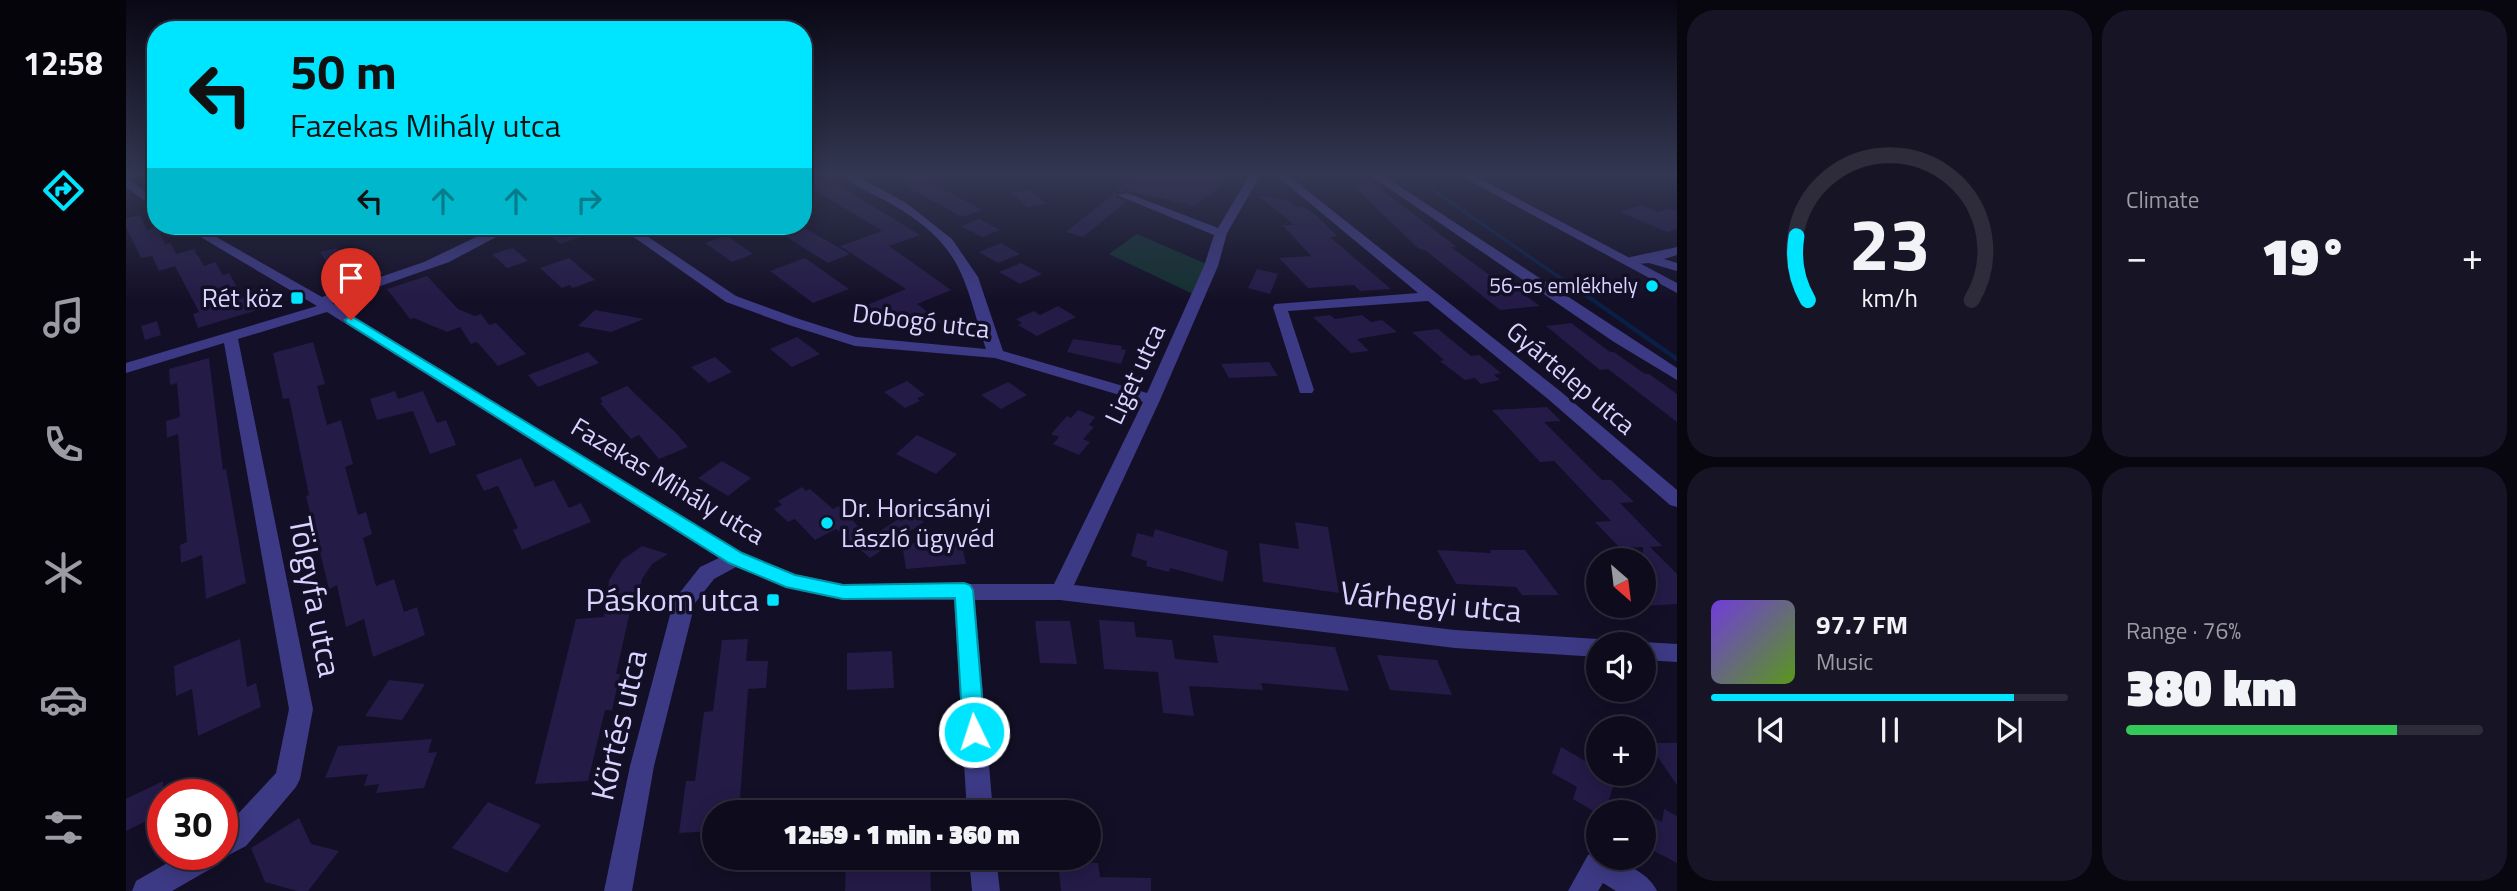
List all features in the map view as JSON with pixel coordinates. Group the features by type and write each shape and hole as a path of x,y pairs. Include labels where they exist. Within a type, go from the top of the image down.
{"street":[{"path":"924,218 938,229 970,276 996,354"},
{"path":"1181,218 1221,233"},
{"name":"Liget utca","path":"1060,592 1152,400 1211,266 1221,233 1230,218"},
{"name":"Gyártelep utca","path":"1334,218 1677,500"},
{"path":"1438,218 1677,375"},
{"path":"1544,218 1677,289"},
{"name":"Fazekas Mihály utca","path":"206,235 325,304 735,558 792,581 843,592 1060,592 1259,614"},
{"path":"126,368 230,337 325,304 439,261 465,250 478,239 488,235"},
{"name":"Dobogó utca","path":"637,235 731,299 855,341 996,354 1152,400"},
{"path":"1626,261 1650,259 1677,251"},
{"path":"1650,259 1677,267"},
{"path":"1306,390 1280,307 1432,296"},
{"name":"Tölgyfa utca","path":"230,337 301,709 287,779 238,836"},
{"name":"Körtés utca","path":"618,891 642,766 685,600 707,573 735,558"},
{"path":"964,590 979,800"},
{"name":"Várhegyi utca","path":"1259,614 1455,639 1586,647"},
{"path":"1656,651 1677,653"},
{"path":"1582,891 1598,865 1643,891"},
{"path":"146,891 182,870"},
{"path":"984,870 986,891"}],"green space":[{"path":"1137,234 1211,266 1197,296 1109,254"}],"building":[{"path":"126,218 141,218 147,235 161,235 165,244 171,243 176,254 194,249 204,266 215,262 223,275 229,273 244,299 269,291 277,304 198,328 193,314 199,312 175,266 159,271 152,256 141,258 126,227"},
{"path":"860,218 892,218 920,235 889,246 951,290 917,304 941,322 917,332 890,313 878,318 862,307 906,289 840,246 882,231"},
{"path":"1084,218 1107,218 1083,237 1066,232"},
{"path":"1285,218 1319,218 1337,236 1330,237 1391,289 1360,291 1354,285 1308,288 1279,258 1311,256 1282,225 1294,225"},
{"path":"1386,218 1418,218 1457,247 1451,247 1510,290 1517,289 1540,306 1500,310 1425,250 1419,249"},
{"path":"1633,218 1677,218 1677,229 1667,232"},
{"path":"979,219 1000,230 982,237 961,226"},
{"path":"812,232 850,254 828,263 783,235 812,235"},
{"path":"549,235 587,235 560,244"},
{"path":"726,235 753,254 732,262 705,243"},
{"path":"1001,243 1020,254 998,263 979,252"},
{"path":"337,248 346,260 369,256 383,273 351,284 343,273 336,276 320,252"},
{"path":"513,248 528,261 507,268 492,254"},
{"path":"569,258 595,280 573,288 569,285 562,288 540,268"},
{"path":"805,258 849,289 813,303 770,271"},
{"path":"1021,263 1042,274 1020,284 999,272"},
{"path":"1257,269 1278,274 1270,294 1248,288"},
{"path":"427,276 458,309 475,316 481,314 489,325 496,323 526,354 498,366 477,342 471,344 460,327 447,332 414,318 410,319 387,289"},
{"path":"1058,306 1076,317 1037,336 1018,325 1022,323 1016,319 1034,311 1040,315"},
{"path":"595,310 644,319 611,332 578,326"},
{"path":"1330,315 1335,319 1362,315 1371,322 1382,320 1397,332 1357,339 1369,351 1351,353 1313,317"},
{"path":"157,321 161,335 145,340 141,326"},
{"path":"1571,323 1610,352 1614,352 1677,394 1677,422 1608,369 1600,370 1546,326"},
{"path":"1438,329 1471,356 1479,355 1501,373 1494,375 1500,380 1481,384 1475,378 1465,380 1440,361 1444,360 1412,332"},
{"path":"797,337 820,354 792,367 770,349"},
{"path":"1073,339 1122,346 1121,349 1126,350 1121,364 1067,352"},
{"path":"313,342 325,384 317,386 327,425 341,420 353,464 345,467 358,515 366,512 372,534 363,538 376,586 394,579 404,612 417,607 425,635 373,657 364,619 346,627 337,585 329,589 306,496 309,495 289,398 283,399 273,353"},
{"path":"588,352 599,363 538,387 528,375"},
{"path":"715,357 732,372 709,383 691,367"},
{"path":"209,358 223,470 226,469 246,583 206,599 202,555 181,563 180,545 187,542 178,434 167,438 166,421 180,417 177,383 170,385 169,369"},
{"path":"1269,362 1278,376 1229,378 1221,364"},
{"path":"907,381 925,395 917,398 920,401 905,408 884,392"},
{"path":"1008,382 1027,395 1001,409 981,395"},
{"path":"627,386 688,447 659,459 639,435 631,439 600,403 603,402 600,398"},
{"path":"395,391 398,399 423,391 437,423 446,420 456,445 430,454 413,411 377,420 370,399"},
{"path":"1547,407 1561,421 1544,422 1602,480 1611,480 1634,502 1620,503 1662,546 1620,548 1595,522 1611,521 1554,461 1540,462 1492,410"},
{"path":"1078,410 1095,417 1089,425 1094,427 1083,439 1090,442 1079,455 1053,444 1059,437 1051,434 1067,416 1071,418"},
{"path":"917,435 957,454 936,474 896,454"},
{"path":"521,458 535,487 554,480 569,508 581,503 591,522 522,550 513,530 518,528 498,486 484,491 476,475"},
{"path":"722,461 751,478 728,496 698,478"},
{"path":"802,487 806,491 810,489 833,509 839,506 869,538 911,511 924,522 870,558 836,529 815,540 795,519 788,522 774,509 782,505 778,501"},
{"path":"1295,522 1328,527 1339,593 1263,582 1259,543 1299,549"},
{"path":"1155,529 1228,551 1223,582 1170,568 1169,572 1146,566 1147,561 1131,556 1137,533 1153,537"},
{"path":"961,540 966,564 906,569 902,544"},
{"path":"642,546 668,554 652,564 642,579 638,598 633,598 616,674 620,674 612,710 605,710 588,781 535,784 576,619 604,617 609,580 622,560"},
{"path":"1437,550 1491,553 1490,550 1525,550 1559,595 1522,595 1516,587 1456,584"},
{"path":"1656,553 1677,574 1677,604 1656,605"},
{"path":"1099,620 1134,622 1136,637 1172,640 1175,659 1218,663 1213,635 1335,647 1349,691 1261,683 1263,690 1189,686 1194,716 1163,713 1158,672 1104,669"},
{"path":"1035,621 1070,621 1077,664 1040,663"},
{"path":"240,639 247,687 256,683 261,707 198,736 192,689 176,696 174,666"},
{"path":"748,639 746,661 768,661 766,688 748,689 740,800 702,800 702,832 679,833 686,781 695,781 704,712 713,711 722,640"},
{"path":"892,651 894,688 847,690 847,653"},
{"path":"1377,655 1437,660 1452,695 1390,690"},
{"path":"389,680 425,684 402,720 365,716"},
{"path":"432,739 428,753 437,752 424,788 376,793 379,784 364,786 368,774 325,778 338,746"},
{"path":"1656,743 1677,743 1677,785 1656,755"},
{"path":"1561,747 1586,761 1586,786 1613,786 1609,800 1586,800 1586,807 1573,799 1577,787 1552,773"},
{"path":"147,789 147,821 126,831 126,799"},
{"path":"488,802 541,825 507,873 452,848"},
{"path":"1664,809 1677,816 1677,863 1656,852 1656,819 1662,822"},
{"path":"299,818 311,844 339,851 308,891 297,891 265,882 251,848"},
{"path":"846,870 930,870 931,891 845,891"},
{"path":"1059,870 1099,870 1100,877 1151,878 1151,891 1061,891"}],"waterway":[{"path":"1473,218 1592,300"},
{"path":"1590,298 1677,359"}],"place":[{"name":"56-os emlékhely","path":"1652,286"},
{"name":"Rét köz","path":"297,298"},
{"name":"Dr. Horicsányi László ügyvéd","path":"827,523"},
{"name":"Páskom utca","path":"773,600"}],"route":[{"path":"351,320 735,558 792,581 843,592 964,590 974,732"}]}
